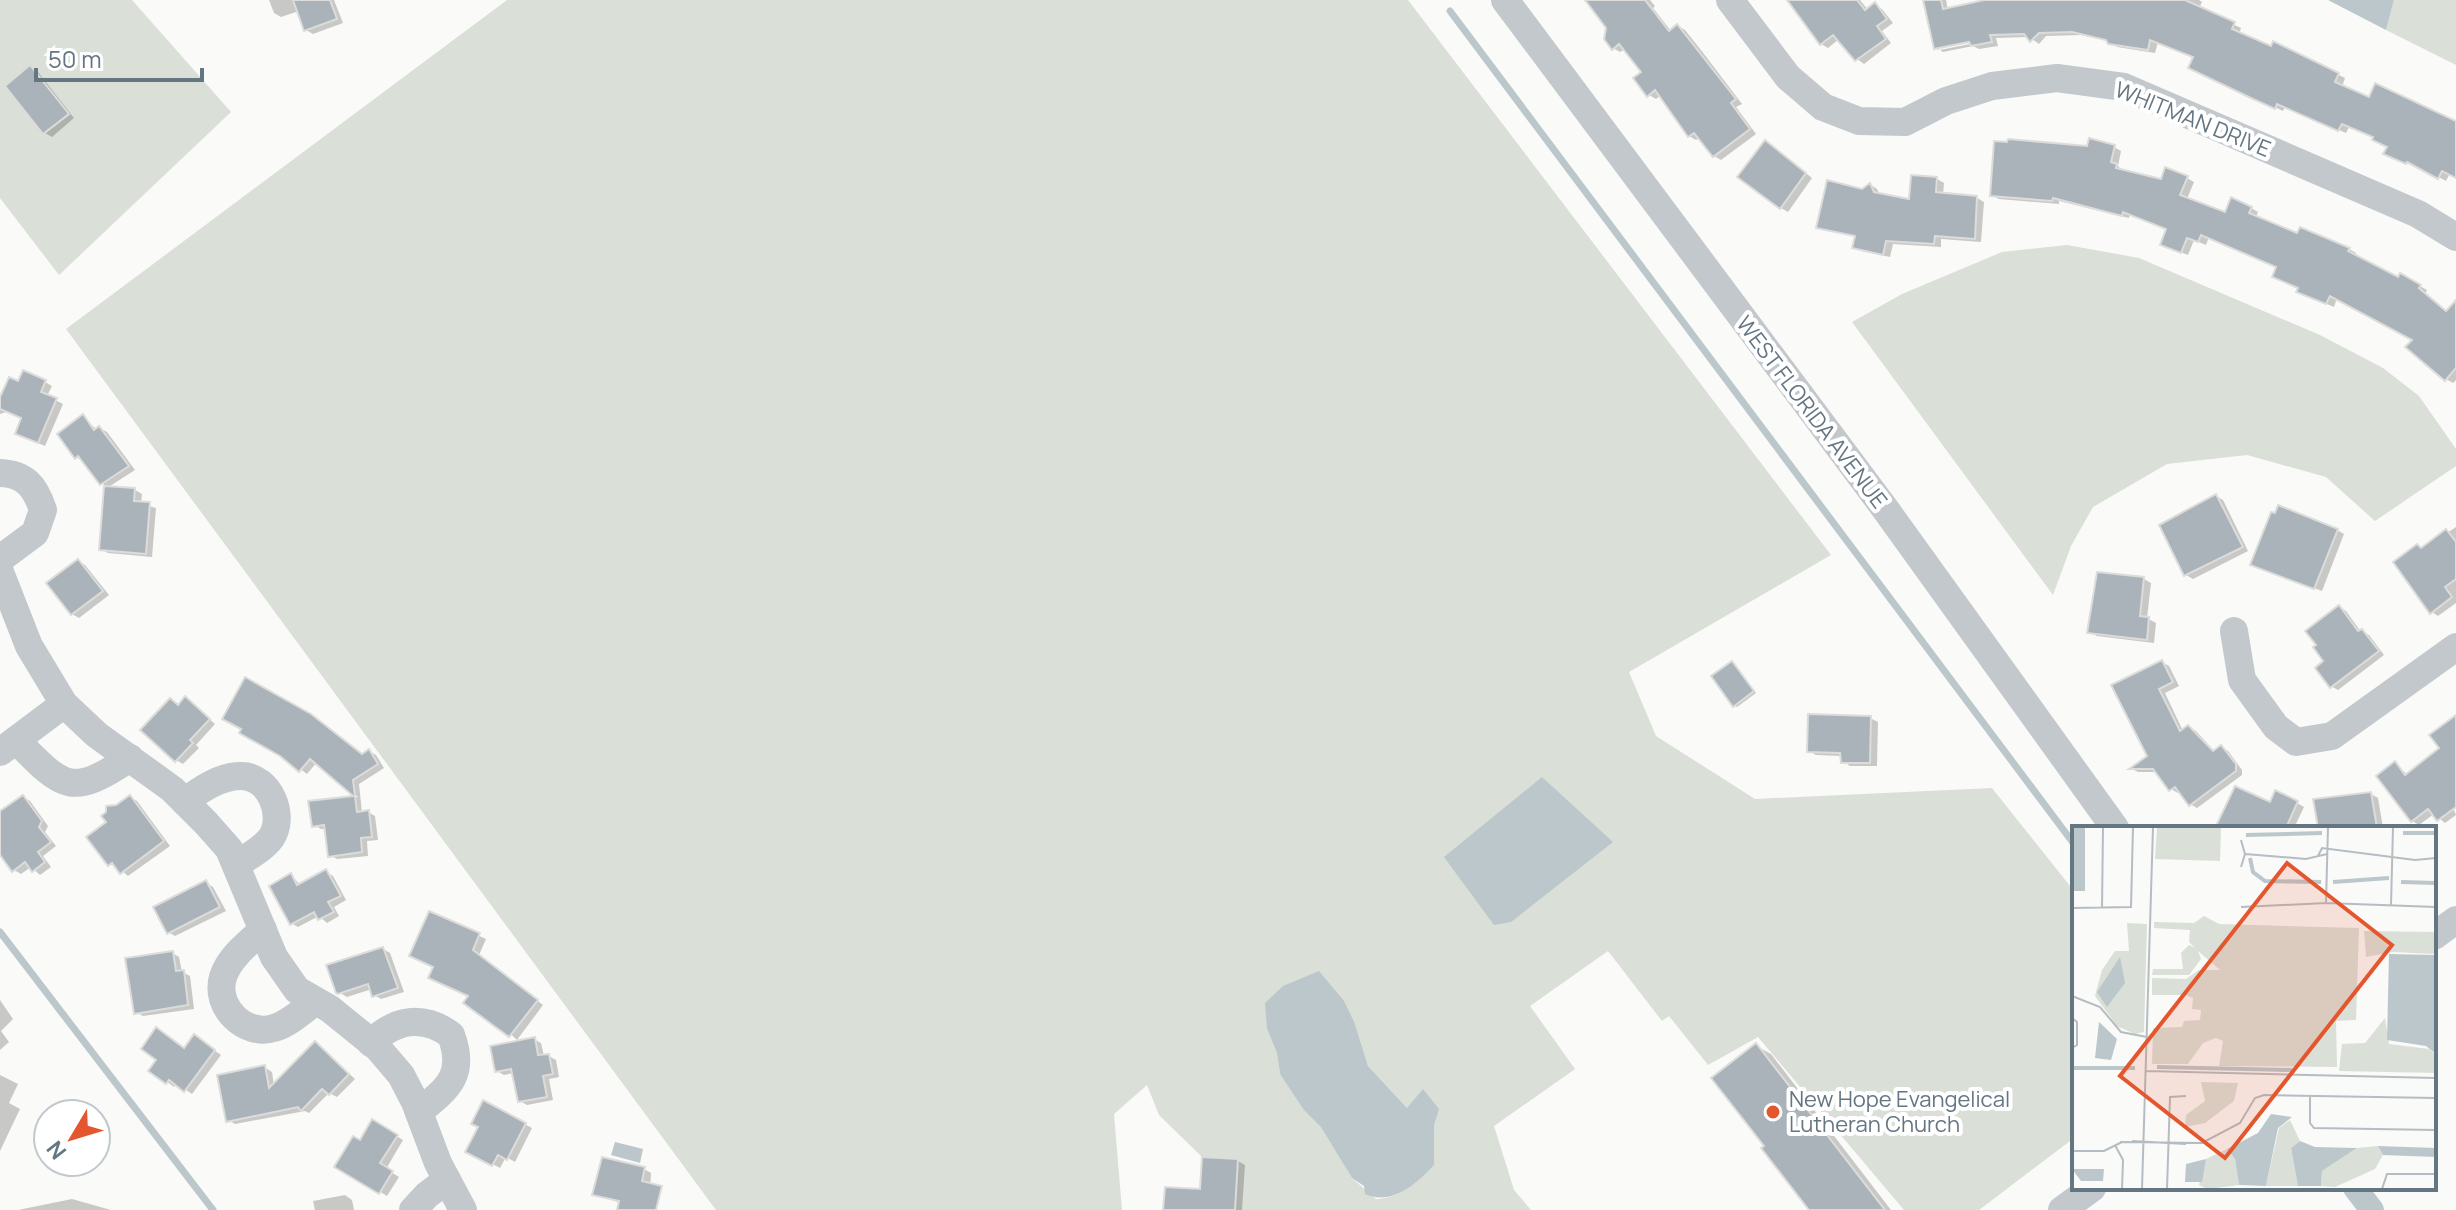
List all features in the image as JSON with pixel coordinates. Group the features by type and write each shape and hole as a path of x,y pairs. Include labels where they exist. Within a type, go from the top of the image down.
{"street":[{"name":"WEST FLORIDA AVENUE","path":"1505,0 1876,497 2114,826"},
{"name":"WHITMAN DRIVE","path":"1730,0 1788,77 1823,107 1859,121 1905,122 1946,101 1992,86 2057,78 2124,87 2418,214 2456,237"},
{"path":"0,473 18,475 30,482 43,510 35,533 0,559"},
{"path":"0,572 29,646 64,704 97,735 172,789 229,849 274,957 297,990 371,1043 401,1075 438,1163 463,1210"},
{"path":"2234,631 2242,680 2276,727 2296,742 2332,736 2456,647"},
{"path":"64,704 8,746 58,778 73,783 99,779 130,758"},
{"path":"185,802 209,786 241,776 252,778 266,789 275,801 277,828 269,841 236,865"},
{"path":"2436,935 2456,920"},
{"path":"263,930 246,944 224,975 221,992 234,1019 260,1031 277,1028 316,1001"},
{"path":"371,1043 379,1035 408,1020 438,1025 451,1035 456,1047 454,1076 447,1088 419,1112"},
{"path":"413,1210 447,1180"},
{"path":"2062,1210 2089,1190"}],"shaded area":[{"path":"0,0 132,0 231,112 59,275 0,198"},
{"path":"507,0 1408,0 1831,555 1629,672 1656,736 1755,799 1992,788 2072,888 2072,1140 1979,1210 1904,1210 1758,1037 1708,1065 1669,1016 1662,1021 1608,951 1530,1006 1575,1069 1494,1126 1514,1190 1531,1210 1235,1210 1238,1160 1202,1157 1159,1115 1147,1085 1114,1114 1122,1210 716,1210 66,329","holes":["1355,1024 1368,1066 1407,1108 1434,1125 1434,1165 1408,1188 1393,1196 1376,1199 1352,1178 1321,1126 1280,1074 1277,1053 1267,1029"]},
{"path":"2328,0 2394,0 2386,30"},
{"path":"2394,0 2456,0 2456,65 2386,30"},
{"path":"2067,245 2139,258 2320,335 2383,368 2419,396 2456,449 2456,466 2375,521 2326,477 2247,455 2167,464 2093,507 2071,546 2053,595 1852,322 1902,294 2002,252"},
{"path":"1542,777 1613,842 1511,922 1494,925 1444,857"},
{"path":"1319,971 1344,1001 1368,1066 1407,1108 1423,1089 1439,1109 1434,1125 1434,1165 1412,1186 1394,1195 1375,1197 1365,1194 1364,1186 1352,1178 1321,1127 1304,1110 1280,1074 1277,1053 1267,1029 1265,1003 1283,986"},
{"path":"615,1142 643,1149 640,1163 611,1155"}],"building":[{"path":"293,0 330,0 337,19 304,31"},
{"path":"1585,0 1645,0 1669,31 1677,24 1736,99 1731,103 1750,129 1713,157 1694,133 1688,137 1655,90 1647,97 1633,78 1641,72 1619,44 1612,50 1604,39 1606,28"},
{"path":"1787,0 1857,0 1865,10 1875,2 1887,19 1877,26 1886,39 1855,61 1833,35 1820,45"},
{"path":"1923,0 1941,0 1943,9 1984,0 2185,0 2235,22 2232,29 2271,46 2273,41 2339,73 2335,82 2369,97 2375,83 2456,121 2456,178 2442,171 2438,179 2407,162 2383,154 2387,147 2372,140 2373,137 2342,124 2338,131 2277,104 2275,109 2188,68 2193,57 2150,40 2148,50 2108,44 2106,40 2072,32 2039,33 2030,42 2024,34 1990,35 1992,42 1971,46 1969,42 1934,49"},
{"path":"30,65 69,114 43,134 5,86"},
{"path":"2089,138 2115,145 2111,162 2117,164 2116,168 2161,179 2165,167 2188,176 2180,195 2225,212 2231,197 2252,207 2249,213 2297,233 2300,227 2350,248 2348,251 2398,277 2400,273 2421,285 2419,288 2446,311 2456,300 2456,368 2445,381 2405,347 2412,340 2330,296 2326,304 2296,292 2298,288 2272,277 2276,267 2201,235 2198,242 2187,238 2181,253 2160,245 2166,229 2123,212 2122,216 2053,198 2052,201 1990,196 1994,141 2007,142 2008,139 2087,146"},
{"path":"1765,140 1806,173 1780,209 1737,177"},
{"path":"1911,175 1937,177 1936,192 1977,196 1975,239 1935,236 1934,244 1886,241 1883,255 1852,248 1855,236 1816,228 1827,180 1862,189 1870,183 1874,192 1909,199"},
{"path":"23,370 46,380 41,392 57,398 38,443 15,434 21,418 0,409 0,397 9,377 18,381"},
{"path":"83,414 94,430 99,426 129,466 100,485 57,434"},
{"path":"104,486 135,488 134,501 150,502 146,554 99,550"},
{"path":"2216,494 2243,547 2184,576 2159,525"},
{"path":"2278,505 2338,529 2314,589 2250,565 2271,512 2275,513"},
{"path":"2446,529 2456,542 2456,579 2445,587 2452,597 2430,614 2393,562 2417,544 2421,548"},
{"path":"78,559 103,591 71,615 46,583"},
{"path":"2097,572 2144,577 2140,616 2149,617 2147,640 2087,633"},
{"path":"2339,605 2358,631 2362,629 2379,651 2330,688 2315,668 2323,661 2305,631"},
{"path":"2162,660 2173,682 2159,689 2180,731 2188,725 2213,751 2221,745 2236,764 2236,771 2189,806 2175,787 2169,791 2153,769 2129,769 2147,756 2111,685"},
{"path":"1732,661 1754,691 1733,707 1711,676"},
{"path":"245,677 311,714 362,754 369,749 378,764 353,780 357,812 369,810 372,837 361,838 362,852 328,857 324,825 312,827 308,801 353,796 310,759 299,772 280,756 239,733 241,729 222,719"},
{"path":"185,696 210,719 175,762 140,730 170,698 178,705"},
{"path":"1808,714 1871,716 1870,763 1841,763 1840,753 1807,752"},
{"path":"2456,715 2456,807 2437,821 2428,809 2411,822 2376,776 2395,761 2405,775 2439,748 2429,735"},
{"path":"2235,786 2270,802 2275,790 2298,801 2287,826 2216,826"},
{"path":"2371,792 2377,826 2318,826 2313,799"},
{"path":"23,795 42,821 39,827 51,842 38,852 45,862 32,872 25,862 12,872 0,855 0,811"},
{"path":"130,795 164,841 120,874 112,863 108,866 86,837 106,822 101,816 106,812 106,806 116,805"},
{"path":"326,869 341,896 328,902 334,912 318,920 314,912 290,925 269,886 291,873 297,885"},
{"path":"206,880 220,907 167,934 153,907"},
{"path":"429,911 480,933 473,950 538,1000 509,1037 463,1003 468,996 428,978 433,967 409,956"},
{"path":"383,947 398,988 372,997 368,984 336,993 326,965"},
{"path":"173,951 176,971 184,970 188,1005 134,1014 125,958"},
{"path":"156,1027 184,1048 194,1034 215,1050 184,1092 169,1080 166,1084 148,1071 156,1060 141,1049"},
{"path":"535,1037 538,1055 549,1054 553,1074 543,1076 547,1097 518,1102 511,1069 495,1072 490,1046"},
{"path":"315,1041 349,1074 329,1095 322,1089 301,1111 298,1107 226,1122 217,1075 265,1065 269,1088"},
{"name":"New Hope Evangelical Lutheran Church","path":"1756,1043 1885,1210 1809,1210 1761,1148 1764,1146 1711,1078"},
{"path":"483,1100 526,1123 507,1160 498,1155 492,1166 465,1152 478,1127 471,1124"},
{"path":"372,1119 398,1135 380,1163 393,1171 379,1194 334,1167 353,1136 360,1140"},
{"path":"602,1157 645,1167 642,1181 662,1186 656,1210 617,1210 619,1201 592,1195"},
{"path":"1202,1157 1238,1159 1235,1210 1163,1210 1165,1187 1200,1189"}],"waterway":[{"path":"1450,11 2072,841"},
{"path":"0,932 213,1210"},
{"path":"2357,1190 2372,1210"}],"place":[{"name":"New Hope Evangelical Lutheran Church","path":"1773,1112"}]}
